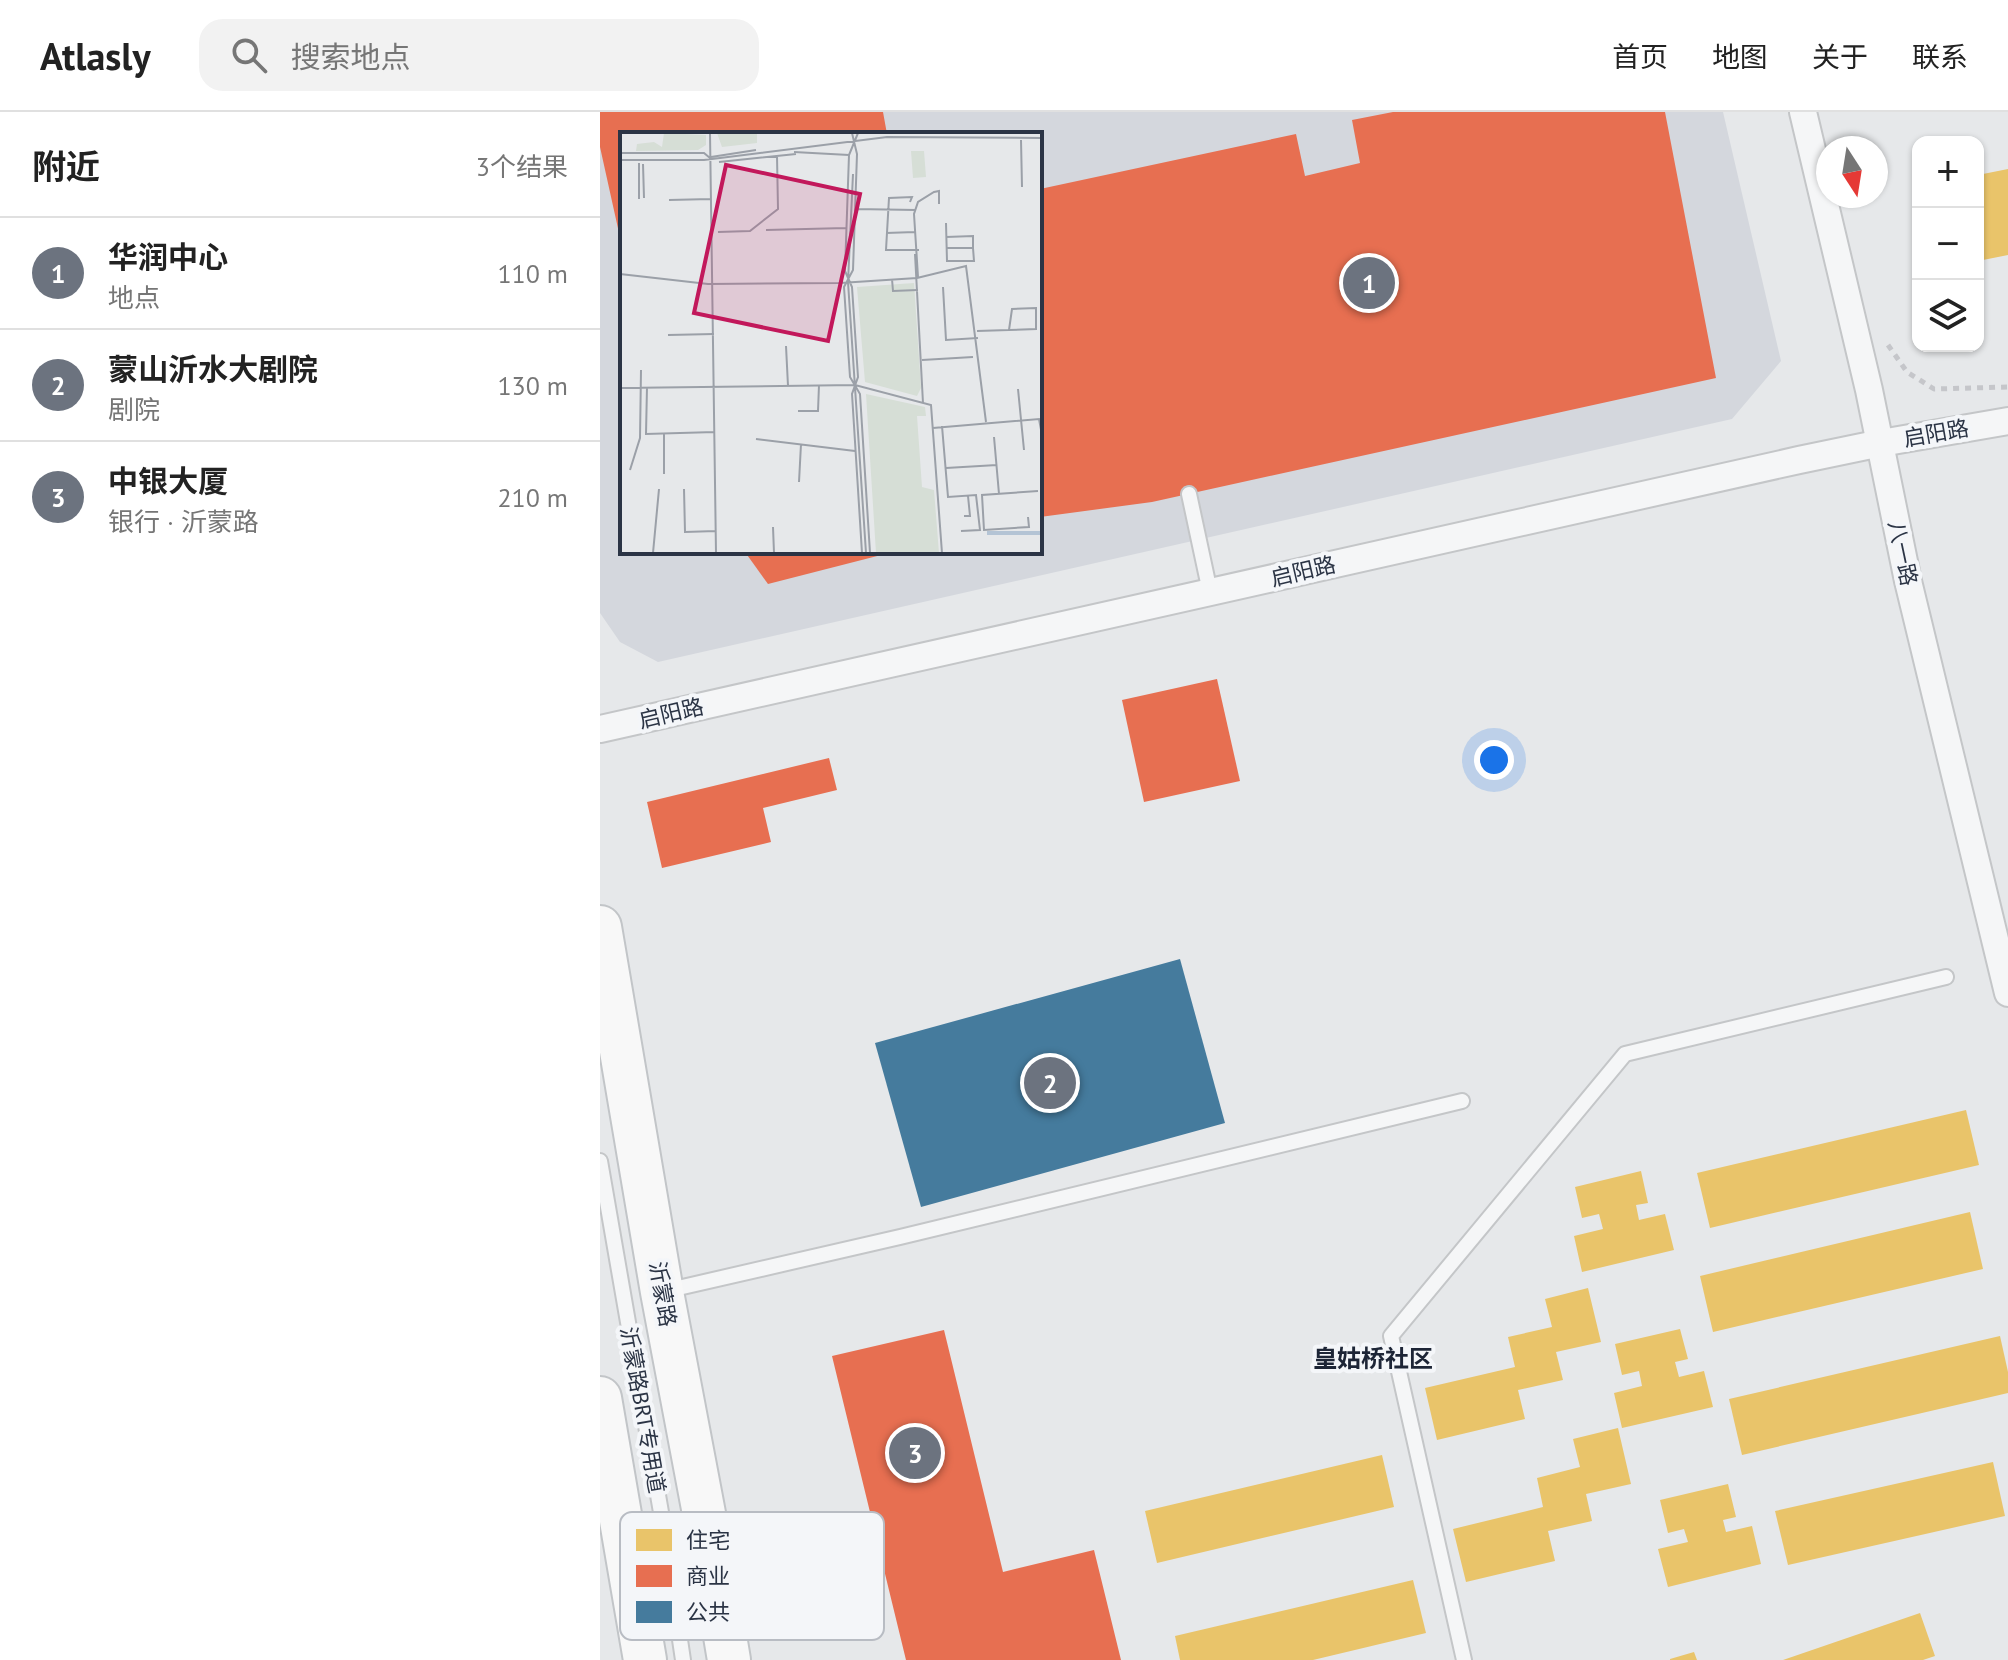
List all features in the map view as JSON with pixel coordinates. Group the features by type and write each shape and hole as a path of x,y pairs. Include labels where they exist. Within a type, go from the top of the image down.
{"main road":[{"name":"沂蒙路","path":"600,927 662,1292 704,1512"},
{"path":"600,1398 609,1496 620,1546"},
{"path":"641,1640 645,1660"},
{"name":"沂蒙路","path":"726,1640 729,1660"}],"street":[{"name":"八一路","path":"1803,112 1881,443 1908,581 2008,993"},
{"name":"启阳路","path":"600,729 1881,443 2008,421"}],"lane":[{"path":"1189,494 1210,592"},
{"path":"1464,1660 1391,1336 1625,1054 1946,977"},
{"path":"662,1292 1462,1101"},
{"name":"沂蒙路BRT专用道","path":"600,1161 661,1512"},
{"name":"沂蒙路BRT专用道","path":"680,1640 683,1660"}],"path":[{"path":"1888,344 1907,372 1934,389 2008,387"}],"shaded area":[{"path":"600,112 1723,112 1781,361 1732,419 658,662 620,642 600,613"}],"building: 住宅":[{"path":"2008,169 2008,255 1984,260 1984,208 1984,174"},
{"path":"1966,1110 1979,1165 1710,1228 1697,1173"},
{"path":"1641,1171 1648,1203 1636,1205 1639,1220 1665,1214 1674,1250 1582,1272 1574,1236 1603,1229 1599,1214 1582,1218 1575,1187"},
{"path":"1970,1212 1983,1269 1713,1332 1700,1276"},
{"path":"1588,1288 1601,1342 1556,1352 1563,1380 1518,1390 1525,1419 1437,1440 1425,1388 1515,1367 1508,1337 1552,1327 1545,1299"},
{"path":"1680,1329 1688,1359 1675,1362 1679,1377 1704,1371 1713,1407 1622,1428 1614,1393 1642,1386 1639,1371 1622,1375 1615,1344"},
{"path":"2000,1336 2008,1372 2008,1393 1742,1455 1729,1399"},
{"path":"1618,1428 1631,1484 1586,1494 1592,1521 1548,1531 1555,1561 1466,1582 1453,1529 1543,1507 1537,1478 1580,1467 1573,1439"},
{"path":"1382,1455 1394,1507 1157,1563 1145,1511"},
{"path":"1993,1462 2005,1516 1788,1565 1775,1511"},
{"path":"1728,1484 1736,1517 1723,1520 1726,1532 1752,1526 1761,1564 1668,1587 1658,1549 1688,1542 1684,1529 1668,1533 1660,1500"},
{"path":"1413,1580 1426,1633 1313,1660 1180,1660 1175,1636"},
{"path":"1920,1613 1935,1656 1923,1660 1783,1660"},
{"path":"1694,1652 1697,1660 1670,1660 1670,1659"}],"building: 商业":[{"path":"600,112 883,112 887,132 620,132 620,237 600,147"},
{"path":"1393,112 1665,112 1716,378 1152,502 1042,517 1042,189 1296,134 1305,176 1360,163 1352,120"},
{"path":"746,554 885,554 768,584"},
{"path":"1217,679 1240,781 1144,802 1122,700"},
{"path":"829,758 837,790 763,808 771,842 662,868 647,802"},
{"path":"944,1330 1003,1572 1094,1550 1121,1660 906,1660 884,1570 884,1512 870,1512 832,1356"}],"building: 公共":[{"path":"1180,959 1225,1123 921,1207 875,1043"}],"place":[{"name":"华润中心","path":"1369,283"},
{"name":"蒙山沂水大剧院","path":"1050,1083"},
{"name":"中银大厦","path":"915,1453"}],"district":[{"name":"皇姑桥社区","path":"1373,1359"}]}
